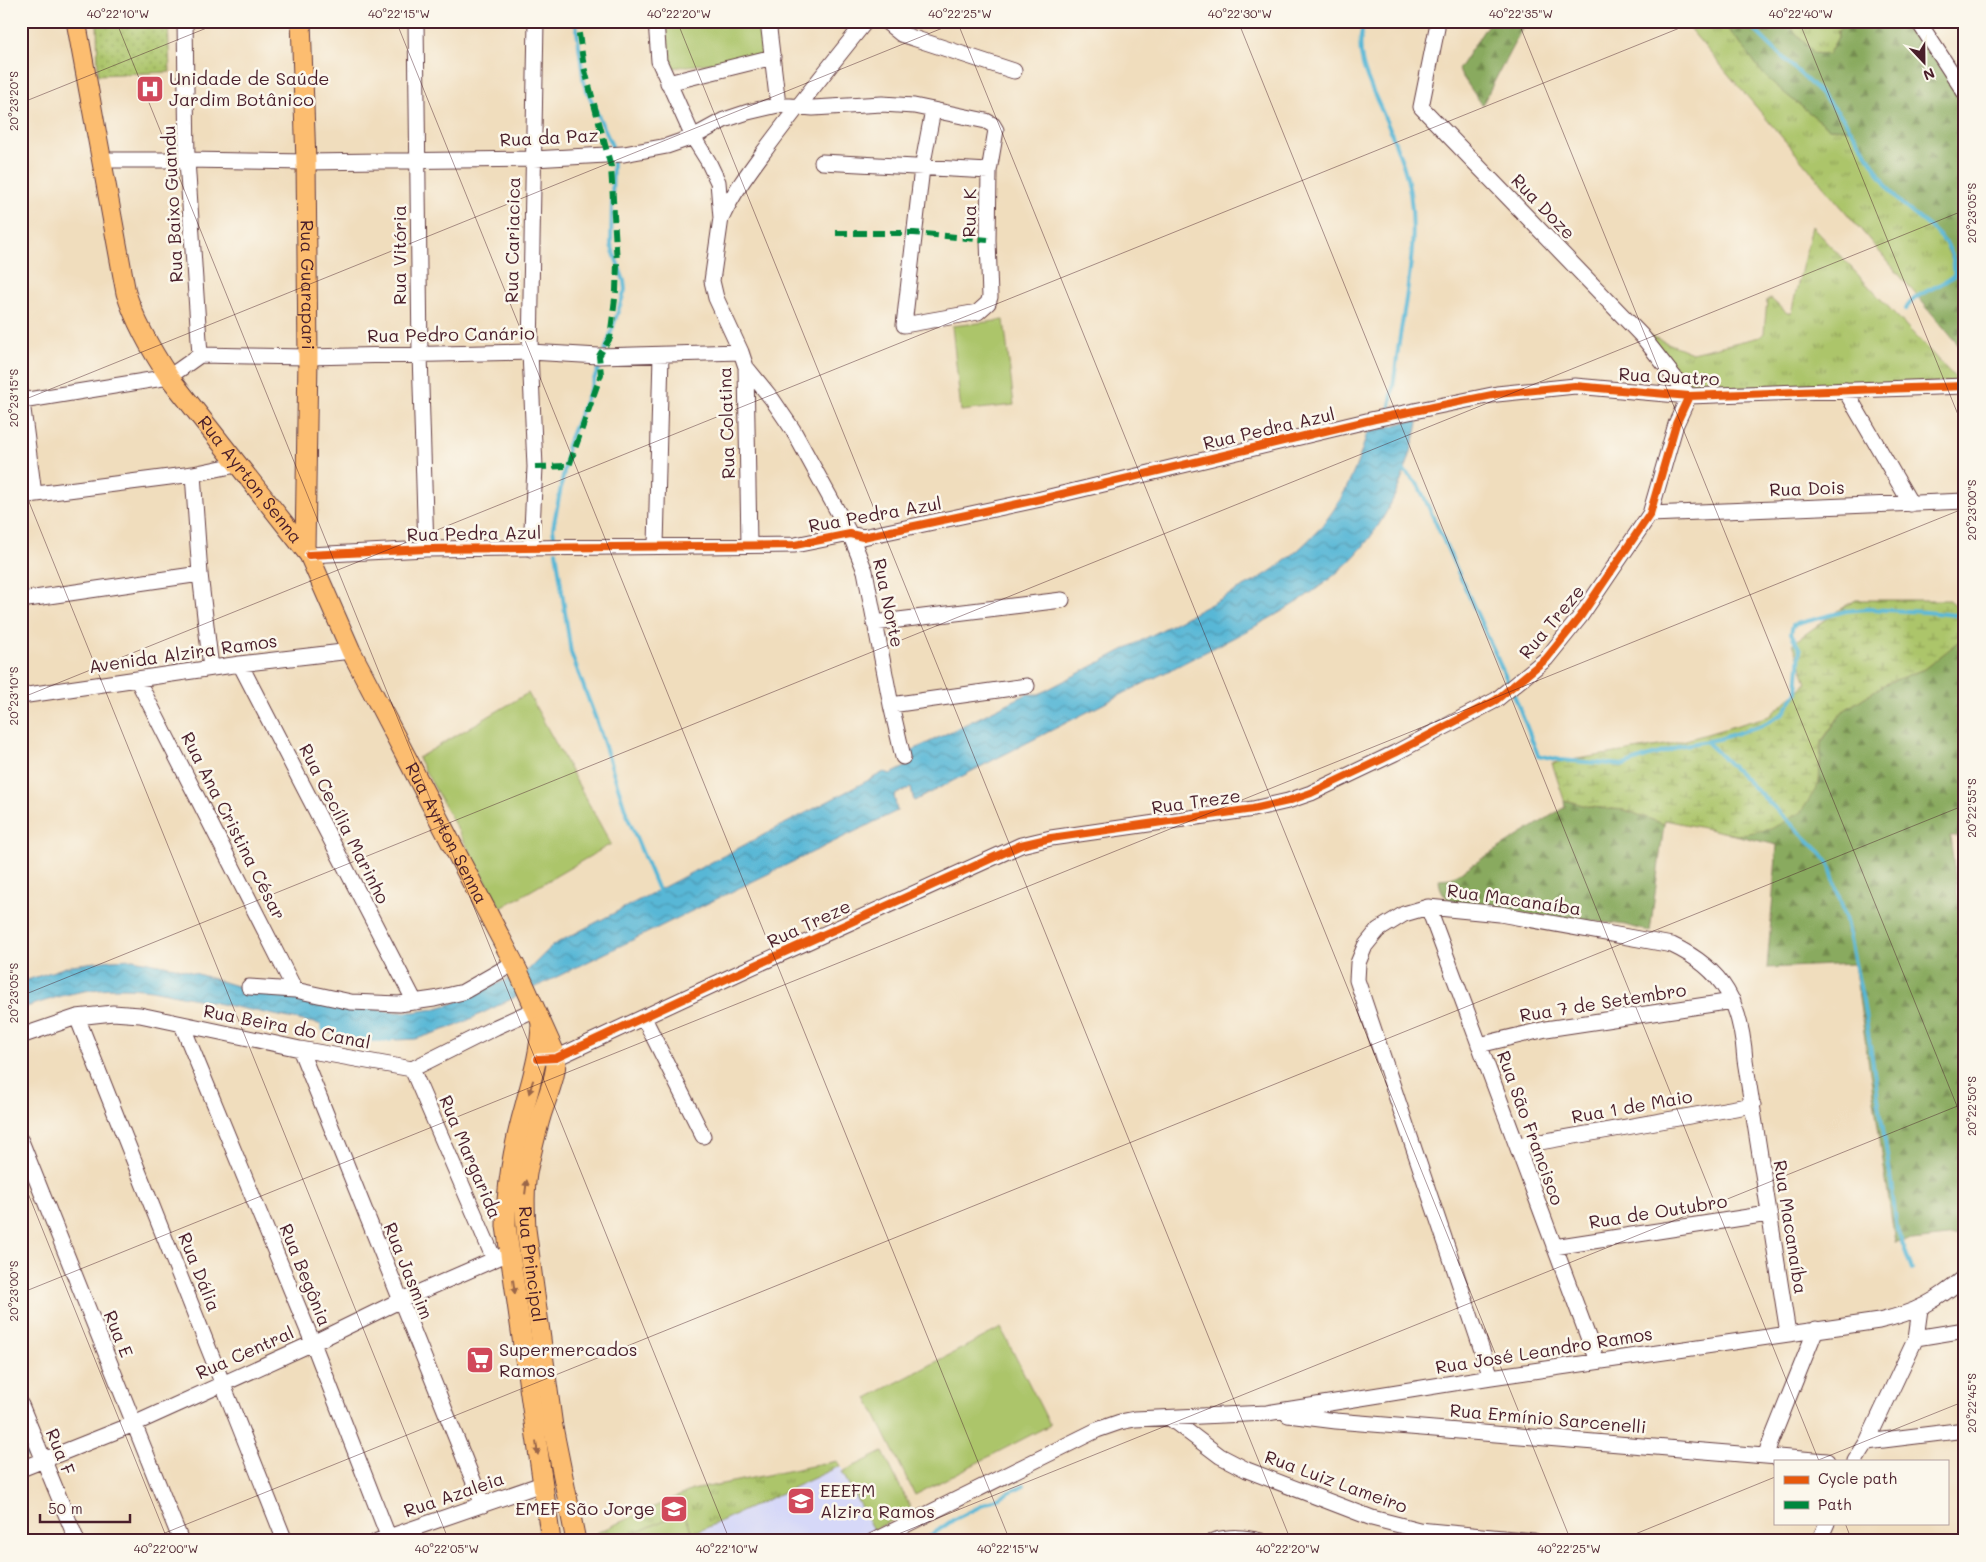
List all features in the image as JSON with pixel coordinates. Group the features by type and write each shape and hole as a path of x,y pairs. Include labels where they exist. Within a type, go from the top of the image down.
{"main road":[{"name":"Rua Ayrton Senna","path":"76,21 126,293 141,331 169,378 236,465 307,552 350,651 516,967 536,1010"},
{"name":"Rua Guarapari","path":"301,21 306,162 307,552"},
{"name":"Rua Principal","path":"536,1010 547,1058 551,1087 541,1117 528,1170 524,1197 526,1229 552,1427 576,1541"},
{"name":"Rua Principal","path":"547,1058 517,1138 507,1192 506,1226 502,1256 551,1541"}],"street":[{"name":"Rua Baixo Guandu","path":"185,21 187,160 200,356"},
{"name":"Rua Vitória","path":"416,21 420,354 426,549"},
{"name":"Rua Cariacica","path":"531,548 534,467 530,352 536,21"},
{"name":"Rua Colatina","path":"656,21 659,61 693,137 718,182 722,218 712,281 716,298 741,352 746,368 749,545"},
{"path":"768,21 778,105"},
{"path":"722,218 729,202 797,108 866,21"},
{"path":"885,21 901,34 1014,71"},
{"path":"1918,21 1965,93"},
{"name":"Rua Doze","path":"1437,28 1421,107 1642,336 1689,396"},
{"path":"668,83 773,57"},
{"name":"Rua da Paz","path":"102,160 306,162 533,159 632,153 667,146 693,137 724,120 778,105 797,108 882,104 933,110 986,121"},
{"path":"922,168 933,110"},
{"name":"Rua K","path":"922,168 904,325 978,312 988,303 990,297 989,171 996,130 993,125 986,121"},
{"path":"822,162 989,171"},
{"name":"Rua Pedro Canário","path":"200,356 308,357 530,352 599,356 741,352"},
{"path":"656,546 661,354"},
{"path":"200,356 169,378 22,397 28,495 193,474 236,465"},
{"name":"Rua Norte","path":"746,368 772,399 793,430 850,534 865,571 874,623 903,756"},
{"name":"Rua Quatro","path":"1375,419 1497,394 1575,386 1689,396 1965,386"},
{"path":"1846,390 1911,504"},
{"name":"Rua Treze","path":"547,1058 644,1018 842,925 1021,845 1051,838 1253,809 1288,801 1311,793 1395,753 1496,700 1546,658 1580,617 1650,514 1676,424 1689,396"},
{"name":"Rua Pedra Azul","path":"307,552 795,544 850,534 863,537 1041,499 1375,419"},
{"path":"193,474 200,574 211,668"},
{"name":"Rua Dois","path":"1650,514 1965,501"},
{"path":"21,600 200,574"},
{"path":"874,623 1062,600"},
{"name":"Avenida Alzira Ramos","path":"21,696 240,664 350,651"},
{"name":"Rua Cecília Marinho","path":"240,664 414,1002"},
{"name":"Rua Ana Cristina César","path":"137,679 295,990"},
{"path":"891,705 1027,686"},
{"name":"Rua Macanaíba","path":"1491,1377 1357,980 1358,963 1365,946 1378,930 1404,914 1428,907 1500,914 1672,945 1693,955 1705,964 1720,980 1733,1001 1743,1036 1768,1214 1788,1333"},
{"name":"Rua São Francisco","path":"1428,907 1597,1361"},
{"path":"249,987 295,990 351,1002 382,1004 414,1002 463,992 516,967"},
{"name":"Rua 7 de Setembro","path":"1479,1045 1546,1029 1733,1001"},
{"path":"412,1069 496,1027 536,1010"},
{"name":"Rua Beira do Canal","path":"21,1036 77,1017 113,1013 140,1015 300,1049 412,1069"},
{"name":"Rua Dália","path":"77,1017 285,1541"},
{"path":"644,1018 703,1136"},
{"name":"Rua Begônia","path":"182,1025 313,1343 385,1539"},
{"name":"Rua Jasmim","path":"300,1049 399,1301 483,1506"},
{"name":"Rua Margarida","path":"412,1069 502,1256"},
{"name":"Rua 1 de Maio","path":"1517,1146 1753,1105"},
{"name":"Rua E","path":"21,1140 181,1541"},
{"name":"Rua de Outubro","path":"1554,1247 1768,1214"},
{"name":"Rua Central","path":"21,1469 134,1424 313,1343 399,1301 502,1256"},
{"name":"Rua José Leandro Ramos","path":"873,1541 1097,1430 1120,1422 1135,1419 1171,1419 1267,1413 1597,1361 1879,1321 1920,1309 1943,1295 1965,1277"},
{"path":"1856,1460 1867,1442 1916,1338 1920,1309"},
{"path":"1765,1456 1816,1330"},
{"path":"1916,1338 1965,1330"},
{"name":"Rua F","path":"21,1405 77,1541"},
{"name":"Rua Ermínio Sarcenelli","path":"1267,1413 1336,1421 1815,1460"},
{"name":"Rua Luiz Lameiro","path":"1171,1419 1220,1456 1247,1470 1372,1518 1419,1530 1534,1541"},
{"path":"1867,1442 1965,1430"},
{"name":"Rua Azaleia","path":"385,1539 542,1484"},
{"path":"1819,1541 1827,1524"},
{"path":"1220,1539 1246,1538 1261,1541"}],"shaded area":[{"name":"EEEFM Alzira Ramos","path":"883,1452 912,1511 852,1541 590,1541 596,1533 692,1490 837,1461 843,1471"}],"green space":[{"path":"97,21 168,21 170,72 98,75"},
{"path":"665,21 765,21 770,56 671,68"},
{"path":"1490,21 1526,21 1482,105 1458,70"},
{"path":"1683,21 1721,21 1741,44 1829,128 1850,129 1896,198 1941,235 1953,263 1954,275 1949,280 1918,297"},
{"path":"1721,21 1785,21 1814,53 1828,55 1838,37 1838,31 1848,21 1865,21 1867,24 1877,21 1911,21 1965,106 1965,353 1918,297 1949,280 1954,275 1953,263 1941,235 1912,214 1896,198 1850,129 1829,128 1788,96 1764,75"},
{"path":"1785,21 1848,21 1838,31 1838,37 1828,55 1814,53"},
{"path":"1812,226 1959,382 1694,389 1646,334 1692,353 1760,337 1764,333 1767,300 1771,299 1787,313 1791,313"},
{"path":"1004,320 1014,405 961,411 952,326"},
{"path":"1856,600 1950,600 1965,614 1965,637 1924,669 1885,684 1843,711 1821,742 1819,784 1801,812 1771,829 1737,835 1665,820 1664,824 1625,810 1591,807 1564,800 1552,763 1672,744 1769,716 1807,683 1793,643 1840,609"},
{"path":"1958,642 1965,644 1965,836 1950,836 1965,951 1965,1234 1895,1242 1854,964 1767,968 1777,845 1726,833 1737,835 1819,784 1821,743 1843,711 1885,684 1924,669"},
{"path":"528,693 611,844 501,908 418,758"},
{"path":"1564,800 1591,807 1625,810 1664,824 1650,932 1626,925 1459,906 1448,899 1442,892 1439,879 1451,878 1565,807"},
{"path":"1001,1328 1050,1425 915,1495 867,1398"},
{"path":"883,1452 912,1511 873,1530 842,1472"},
{"path":"837,1461 840,1466 693,1534 683,1512 618,1541 590,1541 596,1533 692,1490"},
{"path":"683,1512 696,1541 632,1541 629,1536"}],"water":[{"path":"1419,418 1401,481 1382,520 1356,555 1322,585 1303,598 1238,635 914,801 911,788 894,795 897,811 456,1026 416,1039 397,1040 152,990 133,988 85,991 21,1009 21,982 72,965 133,959 175,967 243,988 393,1012 414,1012 454,1003 528,970 553,945 884,772 891,774 909,765 903,757 909,752 1027,694 1039,694 1257,580 1297,551 1328,518 1350,480 1367,433"}],"waterway":[{"path":"1365,21 1360,47 1365,71 1403,164 1412,206 1413,228 1410,271 1389,411"},
{"path":"1746,21 1844,119 1895,197 1934,230 1949,249 1953,261 1954,275 1915,298 1906,309"},
{"path":"576,23 584,84 612,146 612,152"},
{"path":"605,351 625,290 624,281 611,245 613,159"},
{"path":"555,544 553,528 568,443 602,360"},
{"path":"1403,469 1418,485 1423,495 1509,684"},
{"path":"556,551 571,653 597,722 628,818 660,895"},
{"path":"1513,692 1538,755 1560,760 1624,765 1679,746 1719,739 1762,725 1783,714 1797,692 1800,650 1791,633 1793,625 1846,611 1867,609 1965,616"},
{"path":"1706,741 1821,853 1829,864 1845,916 1863,1001 1897,1229 1912,1269"},
{"path":"326,1026 369,1036 389,1036"},
{"path":"21,1457 29,1452 25,1442"},
{"path":"923,1541 953,1520 1024,1485"}],"marked path":[{"path":"535,467 569,466 601,374 599,356 610,338 616,291 617,263 611,167 584,67 577,21"},
{"path":"836,233 914,233 988,240"}],"cycle path":[{"path":"309,555 426,549 795,545 850,534 863,537 1041,499 1375,419 1497,394 1575,386 1689,396 1965,386"},
{"path":"538,1059 556,1058 1021,845 1051,838 1253,809 1288,801 1311,793 1395,753 1496,700 1546,659 1580,617 1650,514 1676,424 1689,396"}],"place":[{"name":"Unidade de Saúde Jardim Botânico","path":"150,89"},
{"name":"Supermercados Ramos","path":"480,1360"},
{"name":"EEEFM Alzira Ramos","path":"801,1501"},
{"name":"EMEF São Jorge","path":"674,1509"}]}
